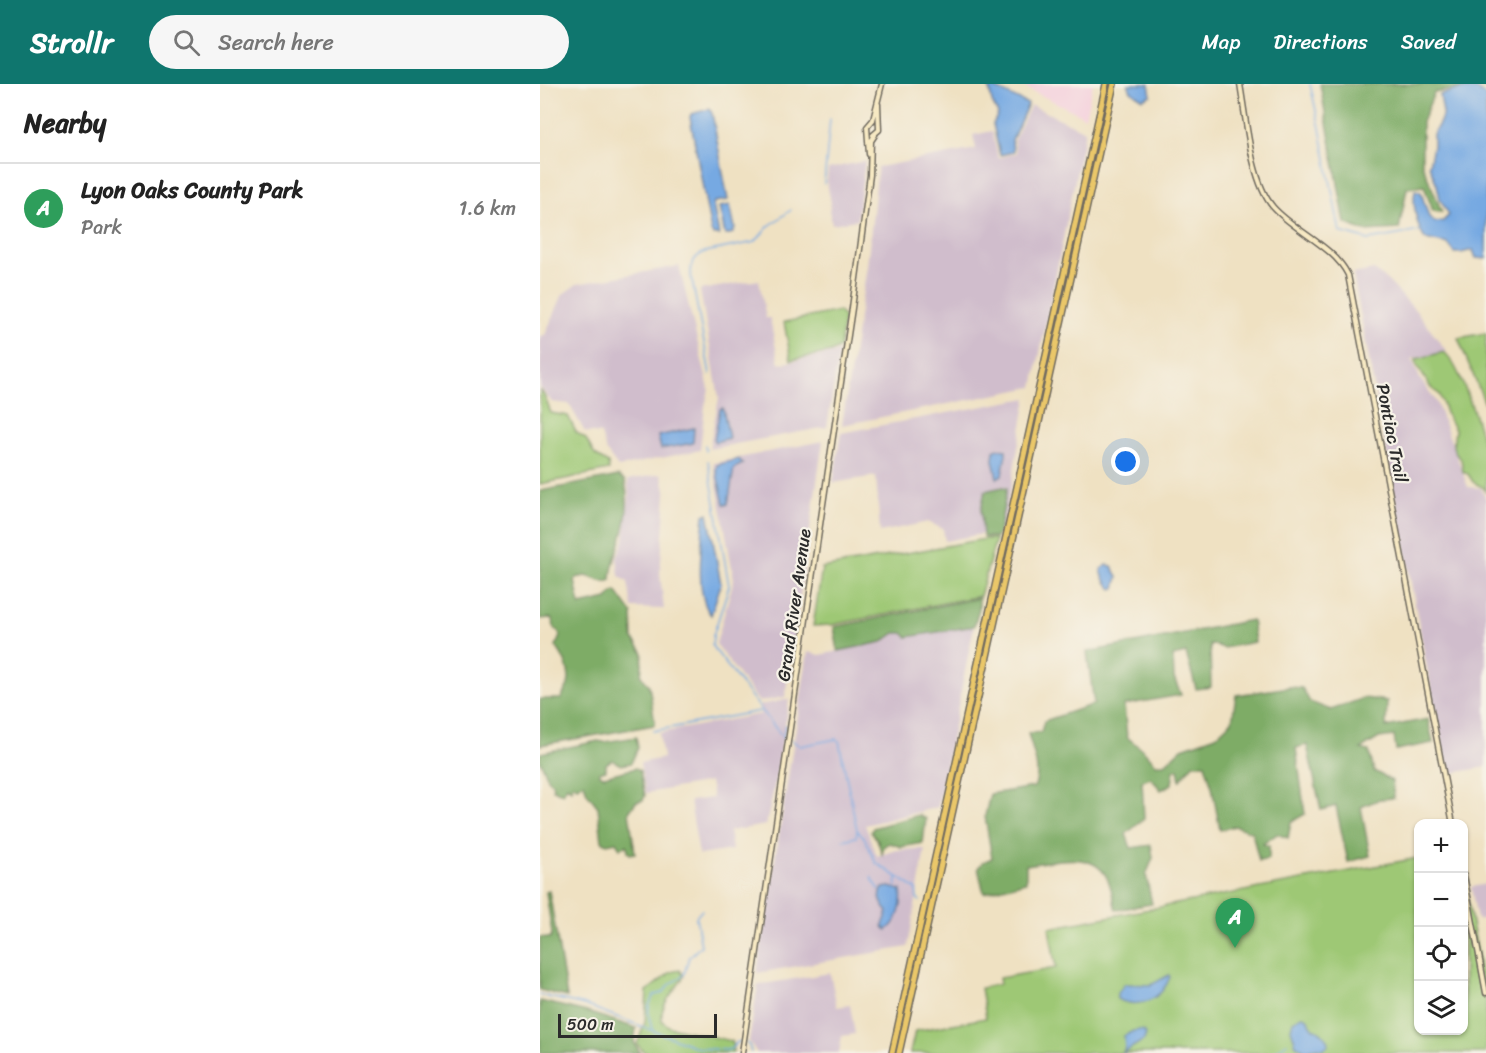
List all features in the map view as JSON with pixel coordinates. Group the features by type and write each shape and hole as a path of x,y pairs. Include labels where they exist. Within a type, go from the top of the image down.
{"highway":[{"path":"892,1053 1106,84"},
{"path":"899,1053 1114,84"}],"main road":[{"path":"878,104 873,120 867,127 867,132 875,135 879,130 878,104 882,84"},
{"name":"Pontiac Trail","path":"1240,84 1256,169 1265,196 1282,216 1337,259 1348,274 1452,819"},
{"path":"871,123 878,125"},
{"name":"Grand River Avenue","path":"867,132 867,146 871,160"},
{"name":"Grand River Avenue","path":"742,1053 852,310 871,160 871,141 875,135"},
{"path":"1468,896 1486,993"}],"shaded area":[{"path":"1018,84 1093,84 1085,117"},
{"path":"1031,105 1085,131 1033,387 842,425 867,266 878,167 976,149 973,135 992,131 998,158 1016,153 1014,140"},
{"path":"865,161 857,220 832,224 827,183 828,169"},
{"path":"679,266 709,389 700,450 618,467 606,451 601,434 585,432 569,404 552,402 540,387 540,336 545,335 563,294 577,284"},
{"path":"1374,270 1388,281 1417,312 1447,352 1412,359 1420,379 1436,401 1468,487 1481,488 1486,499 1486,767 1447,774 1353,274"},
{"path":"759,280 766,318 770,318 779,364 839,352 827,427 709,449 719,398 700,290"},
{"path":"1027,398 1003,530 945,541 943,529 928,522 880,532 876,476 833,483 841,433"},
{"path":"823,441 785,697 759,702 716,644 734,579 713,463"},
{"path":"661,474 666,494 660,574 664,609 632,608 628,582 619,576 617,558 624,541 629,499 628,480"},
{"path":"974,626 938,807 865,825 877,856 897,850 925,849 908,947 757,973 808,652 820,655 882,642 895,633 903,633 907,637"},
{"path":"789,699 766,825 729,831 732,850 699,855 690,801 713,798 710,782 646,793 640,763 663,758 659,733 761,714 760,705"},
{"path":"1486,884 1486,918 1477,920 1471,887"},
{"path":"830,973 837,1007 850,1005 855,1034 842,1036 839,1053 757,1053 749,1041 758,985"}],"green space":[{"path":"1320,84 1486,84 1486,89 1476,85 1434,93 1422,122 1422,164 1442,212 1433,211 1424,186 1407,188 1399,229 1364,231 1345,223"},
{"path":"839,311 844,317 840,347 831,352 791,360 784,322"},
{"path":"1486,333 1486,406 1458,338"},
{"path":"1444,352 1457,370 1480,432 1486,455 1486,493 1484,488 1473,482 1468,474 1463,472 1461,459 1453,447 1455,430 1439,394 1431,388 1416,364 1416,359"},
{"path":"540,390 551,413 568,416 576,432 586,439 595,455 608,463 609,470 540,484"},
{"path":"618,476 625,481 627,512 611,580 601,581 585,576 576,578 575,581 580,605 607,599 616,591 632,613 633,639 643,653 641,676 649,685 655,723 540,745 540,699 561,699 568,685 569,674 556,646 560,636 554,628 553,620 540,619 540,491"},
{"path":"1007,488 999,533 997,537 983,537 981,510 985,491"},
{"path":"995,539 995,542 980,596 831,625 813,626 822,568"},
{"path":"979,598 979,609 974,626 907,637 903,633 895,633 882,642 838,651 834,627"},
{"path":"1252,620 1255,642 1224,648 1210,644 1211,687 1196,689 1186,653 1173,656 1174,678 1181,695 1124,705 1127,737 1156,764 1165,764 1182,748 1216,736 1232,721 1236,695 1290,687 1302,688 1310,702 1331,710 1364,698 1387,701 1386,727 1428,719 1433,743 1396,750 1394,736 1379,738 1361,749 1369,751 1374,771 1392,781 1394,798 1380,799 1361,807 1370,856 1348,862 1336,806 1321,810 1307,745 1296,748 1305,814 1291,822 1288,838 1277,834 1263,844 1269,846 1269,859 1259,861 1252,832 1235,826 1220,830 1205,764 1193,764 1180,780 1178,769 1174,770 1172,784 1161,790 1151,778 1142,781 1144,819 1126,834 1131,848 1151,845 1153,858 1146,875 1152,904 1116,910 1109,882 1101,869 1082,860 1059,860 1026,865 1026,882 984,893 978,868 983,862 992,858 985,816 990,794 1034,787 1037,767 1028,733 1041,732 1044,721 1094,704 1087,652"},
{"path":"636,737 638,748 631,763 621,765 612,760 606,764 606,770 599,772 604,776 636,768 640,771 645,796 643,800 636,802 629,812 635,853 630,854 627,845 620,848 616,842 607,844 602,841 598,807 587,793 584,783 577,787 573,784 571,789 567,786 562,793 553,789 540,760 540,753 598,741"},
{"path":"919,815 926,819 923,843 901,847 890,843 884,846 882,854 877,839 871,832 873,828"},
{"path":"1414,859 1414,1035 1468,1035 1468,901 1486,998 1486,1053 910,1053 915,1031 986,1018 981,988 1000,984 999,978 1056,968 1049,928"},
{"path":"549,891 567,997 540,990 540,937 550,938 552,934 546,892"},
{"path":"680,970 684,976 663,1009 662,1021 670,1027 732,1041 733,1053 645,1053 637,1044 645,1022 647,991 671,972"},
{"path":"540,1001 587,1012 636,1028 634,1042 640,1053 540,1053"}],"water":[{"path":"1128,84 1149,84 1151,95 1143,99 1131,91"},
{"path":"989,87 1028,104 1012,140 1013,152 1000,155 993,124 998,114 992,102"},
{"path":"1460,89 1477,89 1486,96 1486,259 1476,258 1473,250 1455,253 1448,244 1425,239 1416,215 1415,190 1421,192 1429,217 1435,222 1443,221 1449,215 1440,199 1429,165 1433,134 1443,113 1440,95"},
{"path":"709,109 712,113 728,200 714,202 713,205 719,235 711,232 690,117 691,114"},
{"path":"730,205 735,228 733,233 725,235 719,207"},
{"path":"723,408 729,438 715,442 720,409"},
{"path":"694,428 693,443 661,449 658,436"},
{"path":"1006,450 1006,454 1002,475 997,478 993,460 994,451"},
{"path":"739,459 743,464 734,468 726,505 716,470 717,465"},
{"path":"708,513 721,584 711,615 702,595 701,581 704,515"},
{"path":"1107,565 1112,566 1118,577 1115,588 1112,589 1101,569"},
{"path":"883,888 901,890 901,901 897,917 887,930 883,925 888,912 882,904 880,895"},
{"path":"1169,975 1166,985 1156,997 1142,1003 1117,999 1117,994 1125,984 1151,985"},
{"path":"1302,1016 1306,1017 1313,1028 1325,1037 1328,1045 1325,1048 1306,1051 1296,1045 1291,1029 1293,1021"},
{"path":"1140,1030 1146,1034 1144,1040 1123,1053 1124,1036"}],"waterway":[{"path":"1310,84 1340,232 1369,240 1420,231"},
{"path":"824,184 830,119"},
{"path":"710,374 691,275 692,264 698,256 705,252 755,242 769,226 791,210"},
{"path":"705,445 706,451"},
{"path":"708,461 729,586 712,646 784,739"},
{"path":"653,731 760,711"},
{"path":"783,737 786,725"},
{"path":"791,740 800,746 836,739 839,741 857,830 856,837 843,840"},
{"path":"858,831 864,837 876,863 916,889 917,899 920,901"},
{"path":"871,877 879,889"},
{"path":"896,888 897,878"},
{"path":"652,1029 649,1011 654,995 663,993 668,986 684,975 689,957 701,946 696,917 702,910"},
{"path":"540,995 585,1005 699,1048 726,1050 731,1049 737,1042 741,1042"},
{"path":"746,1043 751,1052"},
{"path":"1273,1053 1287,1043"}],"place":[{"name":"Lyon Oaks County Park","path":"1235,948"}]}
